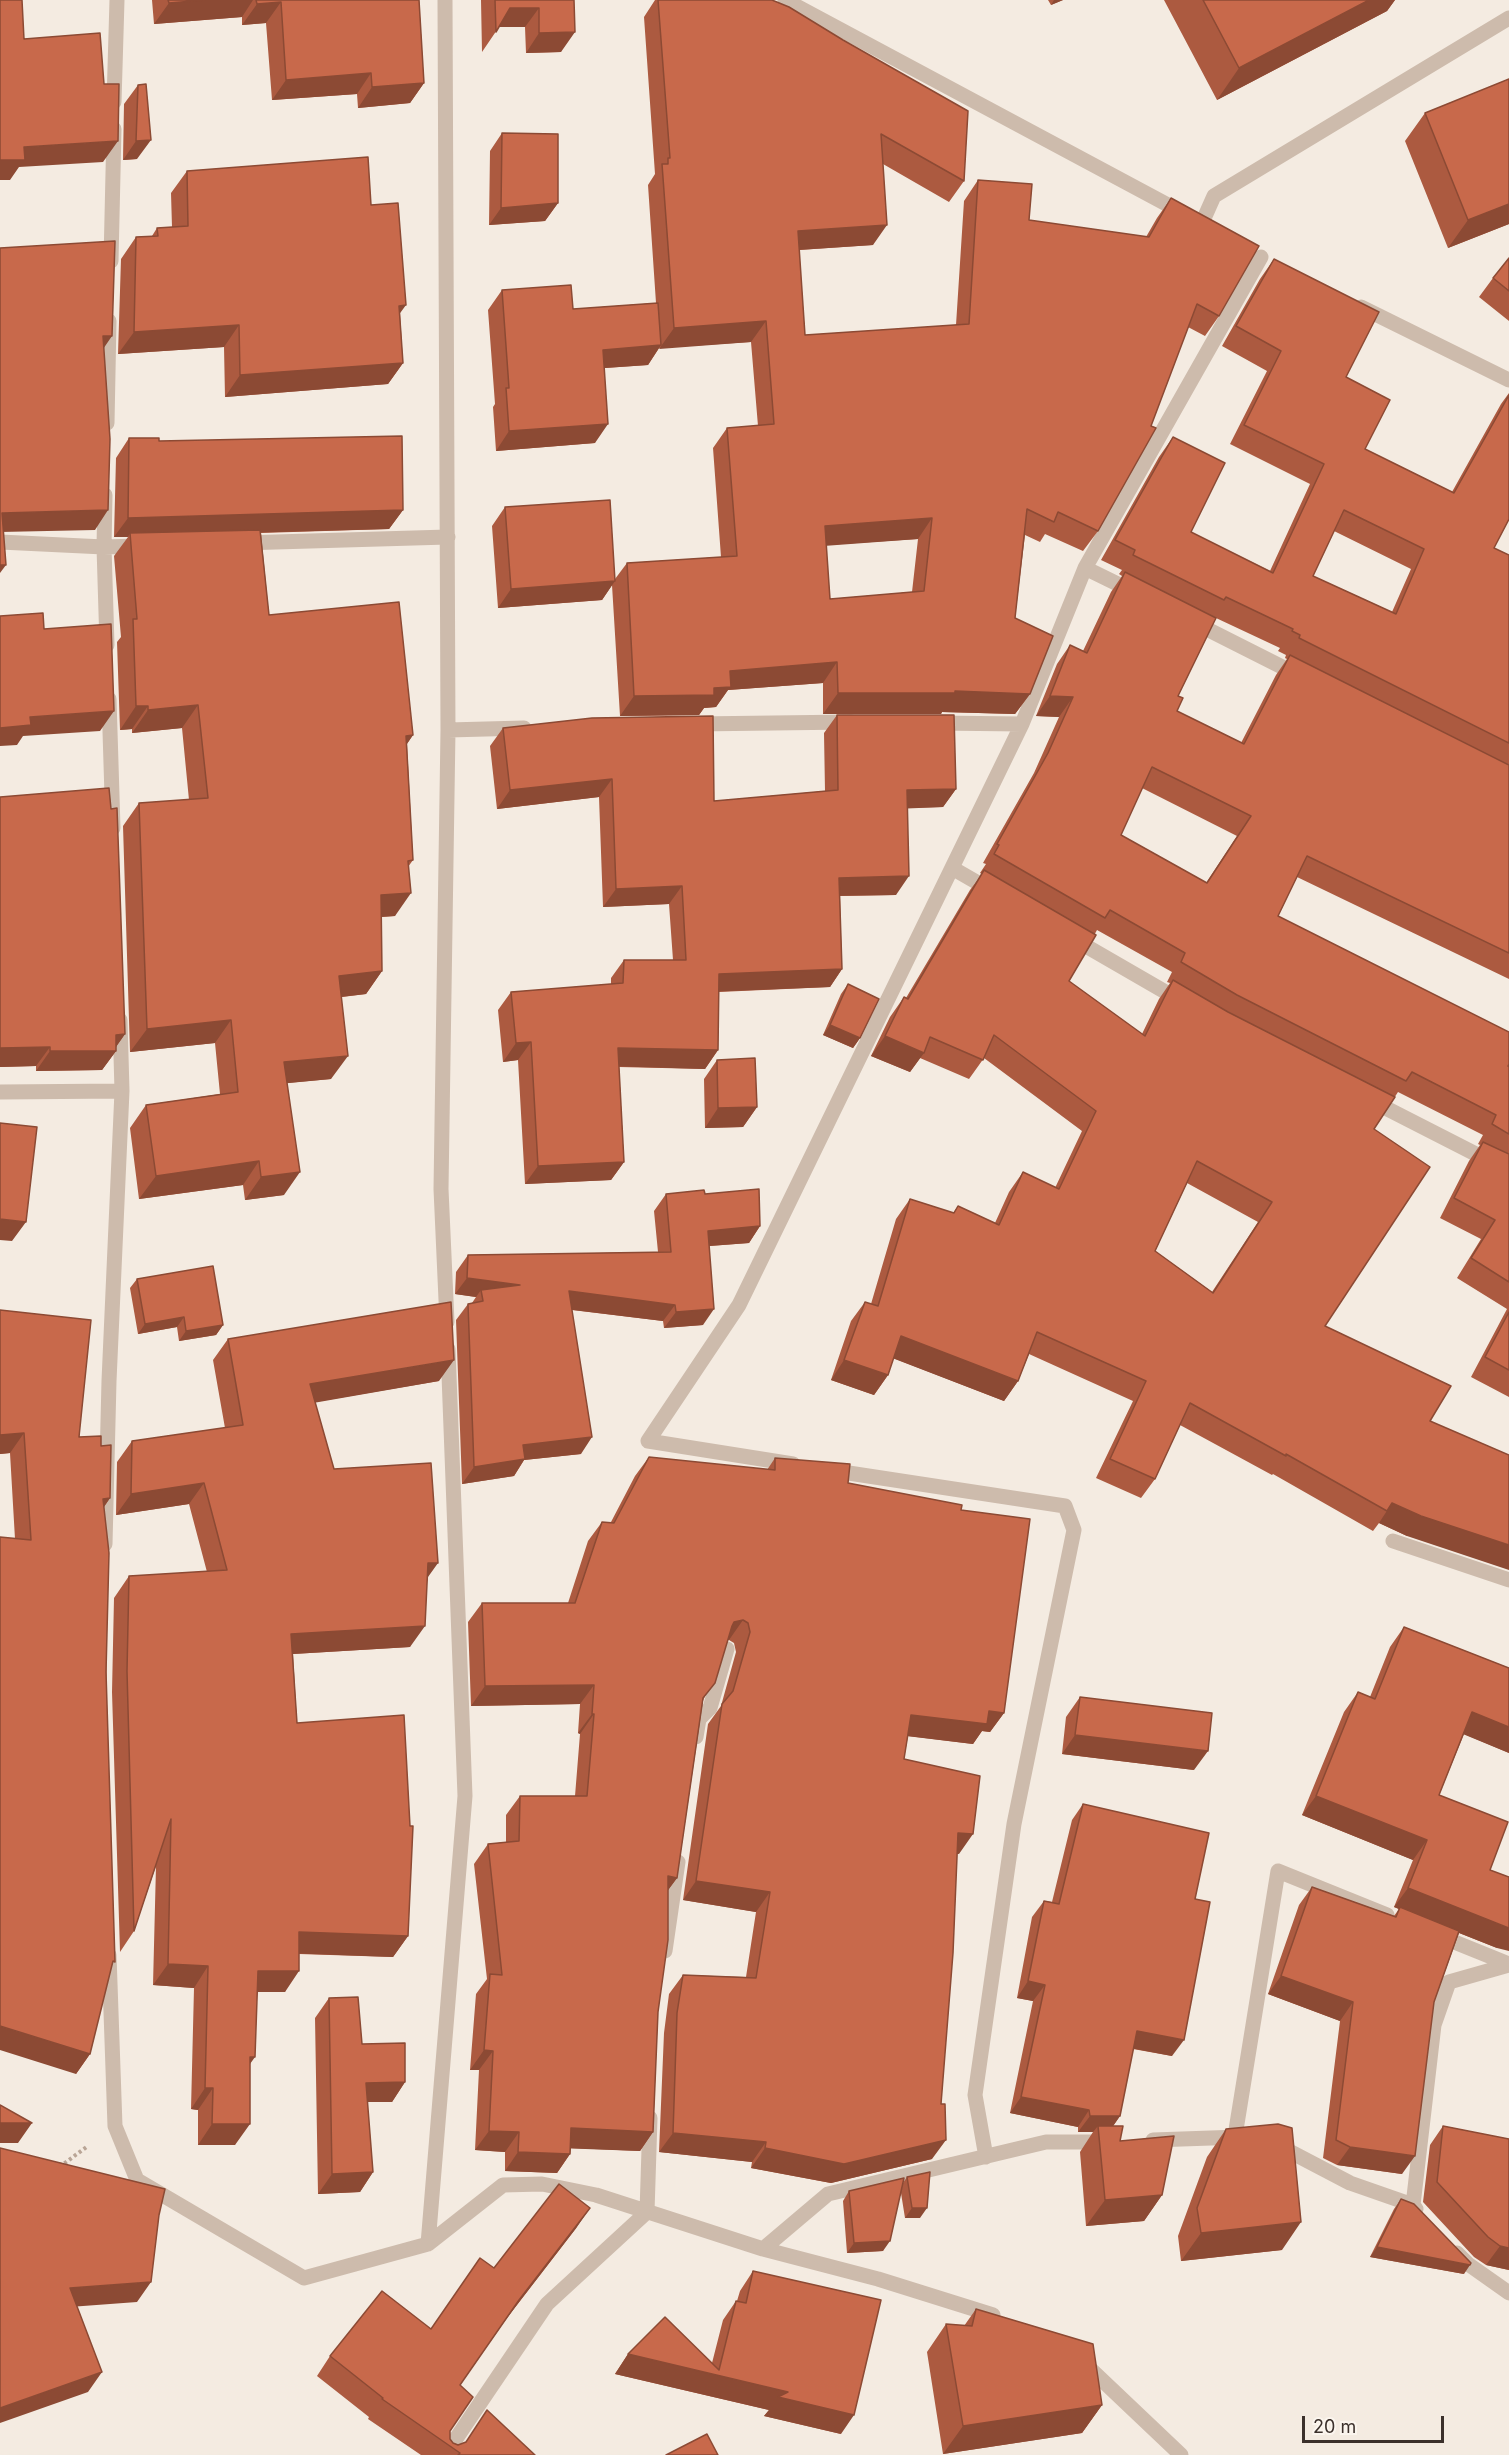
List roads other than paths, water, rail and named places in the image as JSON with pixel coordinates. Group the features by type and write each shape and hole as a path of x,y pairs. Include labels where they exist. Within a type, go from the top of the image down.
{"street":[{"path":"110,273 117,0"},
{"path":"428,2244 465,1796 441,1189 448,730 445,0"},
{"path":"785,0 1207,226 1214,196 1509,18"},
{"path":"986,2157 975,2095 1014,1824 1074,1530 1065,1506 648,1441 739,1305 1022,724 1085,568 1261,257"},
{"path":"1343,298 1509,380"},
{"path":"106,440 110,309"},
{"path":"106,475 104,547 108,665"},
{"path":"223,543 448,537"},
{"path":"0,542 104,547 151,545"},
{"path":"1085,568 1149,600"},
{"path":"1182,616 1310,681"},
{"path":"109,689 114,843"},
{"path":"682,724 861,722"},
{"path":"919,723 1022,724"},
{"path":"448,730 541,727"},
{"path":"952,868 1004,898"},
{"path":"1055,927 1198,1011"},
{"path":"105,1560 109,1381 122,1091 120,1008"},
{"path":"0,1092 122,1091"},
{"path":"1354,1092 1509,1171"},
{"path":"1393,1541 1509,1580"},
{"path":"694,1751 699,1719 710,1708 727,1649"},
{"path":"664,1964 680,1849"},
{"path":"1235,2136 1278,1871 1399,1920"},
{"path":"1421,1929 1509,1964"},
{"path":"108,1936 115,2126 137,2180 304,2278 428,2244 503,2185 542,2184 596,2195 763,2249 878,2279 1009,2321"},
{"path":"1413,2205 1434,2025 1449,1982 1509,1964"},
{"path":"445,2455 547,2304 647,2212 651,2099"},
{"path":"1143,2141 1235,2136 1287,2150 1350,2183 1413,2205 1428,2222"},
{"path":"763,2249 828,2194 1046,2142 1120,2142"},
{"path":"1444,2239 1468,2264 1509,2293"},
{"path":"1072,2356 1082,2362 1181,2455"}]}
